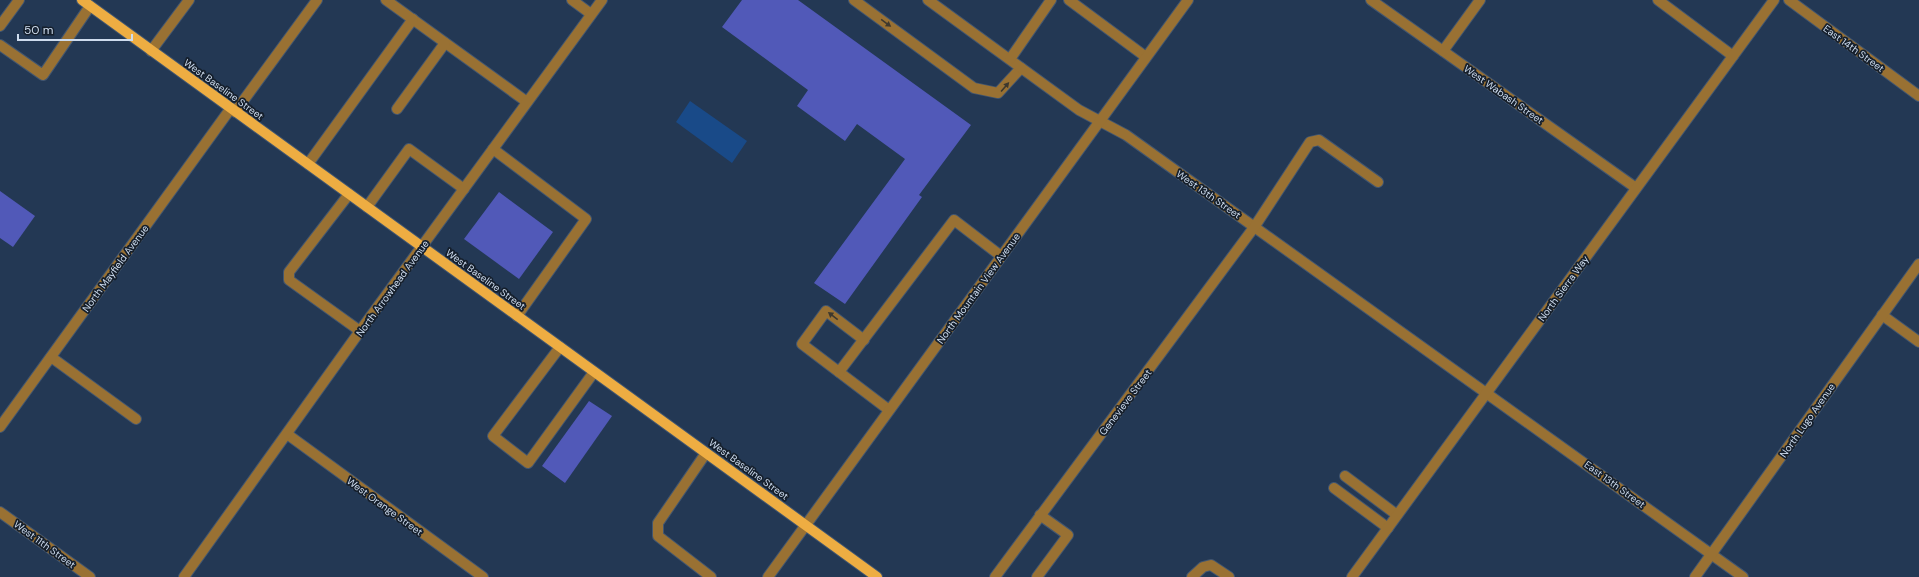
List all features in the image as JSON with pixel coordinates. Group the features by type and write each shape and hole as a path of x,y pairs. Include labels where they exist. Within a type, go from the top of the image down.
{"main road":[{"name":"West Baseline Street","path":"82,0 877,577"}],"street":[{"path":"0,26 19,0"},
{"path":"152,51 189,0"},
{"name":"North Mayfield Avenue","path":"0,427 233,110 317,0"},
{"path":"386,0 527,102"},
{"path":"572,0 591,14"},
{"name":"North Arrowhead Avenue","path":"184,577 360,331 602,0"},
{"path":"854,0 974,88 998,94 1021,68"},
{"name":"West 13th Street","path":"928,0 1079,110 1126,135 1487,392"},
{"path":"1010,59 1051,0"},
{"path":"1070,0 1146,57"},
{"name":"North Mountain View Avenue","path":"768,577 1188,0"},
{"name":"West Wabash Street","path":"1371,0 1636,188"},
{"path":"1442,51 1480,0"},
{"path":"1658,0 1733,56"},
{"name":"North Sierra Way","path":"1352,577 1774,0"},
{"name":"East 14th Street","path":"1788,0 1919,96"},
{"path":"0,45 43,75 90,6"},
{"path":"308,164 413,19"},
{"path":"397,109 445,43"},
{"name":"Genevieve Street","path":"994,577 1255,226 1310,142 1319,140 1378,182"},
{"path":"367,207 409,149 464,189"},
{"path":"493,149 586,219 517,316"},
{"path":"349,194 289,272 290,280 360,331"},
{"path":"839,372 954,220 1001,256"},
{"name":"North Lugo Avenue","path":"1695,577 1919,264"},
{"path":"864,340 826,311 802,344 889,410"},
{"path":"1882,315 1919,342"},
{"path":"560,347 493,436 528,463 594,372"},
{"path":"51,357 136,418"},
{"name":"East 13th Street","path":"1487,392 1743,577"},
{"name":"West Orange Street","path":"287,434 483,577"},
{"path":"706,453 658,523 658,536 711,577"},
{"path":"1345,476 1398,515"},
{"path":"1334,488 1388,528"},
{"name":"West 11th Street","path":"0,512 90,577"},
{"path":"1037,577 1068,535 1040,515"},
{"path":"1192,577 1203,567 1211,565 1229,577"}],"shaded area":[{"path":"690,101 747,141 732,163 676,122"}],"building":[{"path":"742,0 798,0 971,125 919,195 922,197 845,304 814,283 905,159 857,124 845,141 797,106 808,90 722,27"},
{"path":"0,191 35,216 13,247 0,238"},
{"path":"499,192 553,232 519,279 464,239"},
{"path":"589,401 612,416 565,483 542,466"}]}
